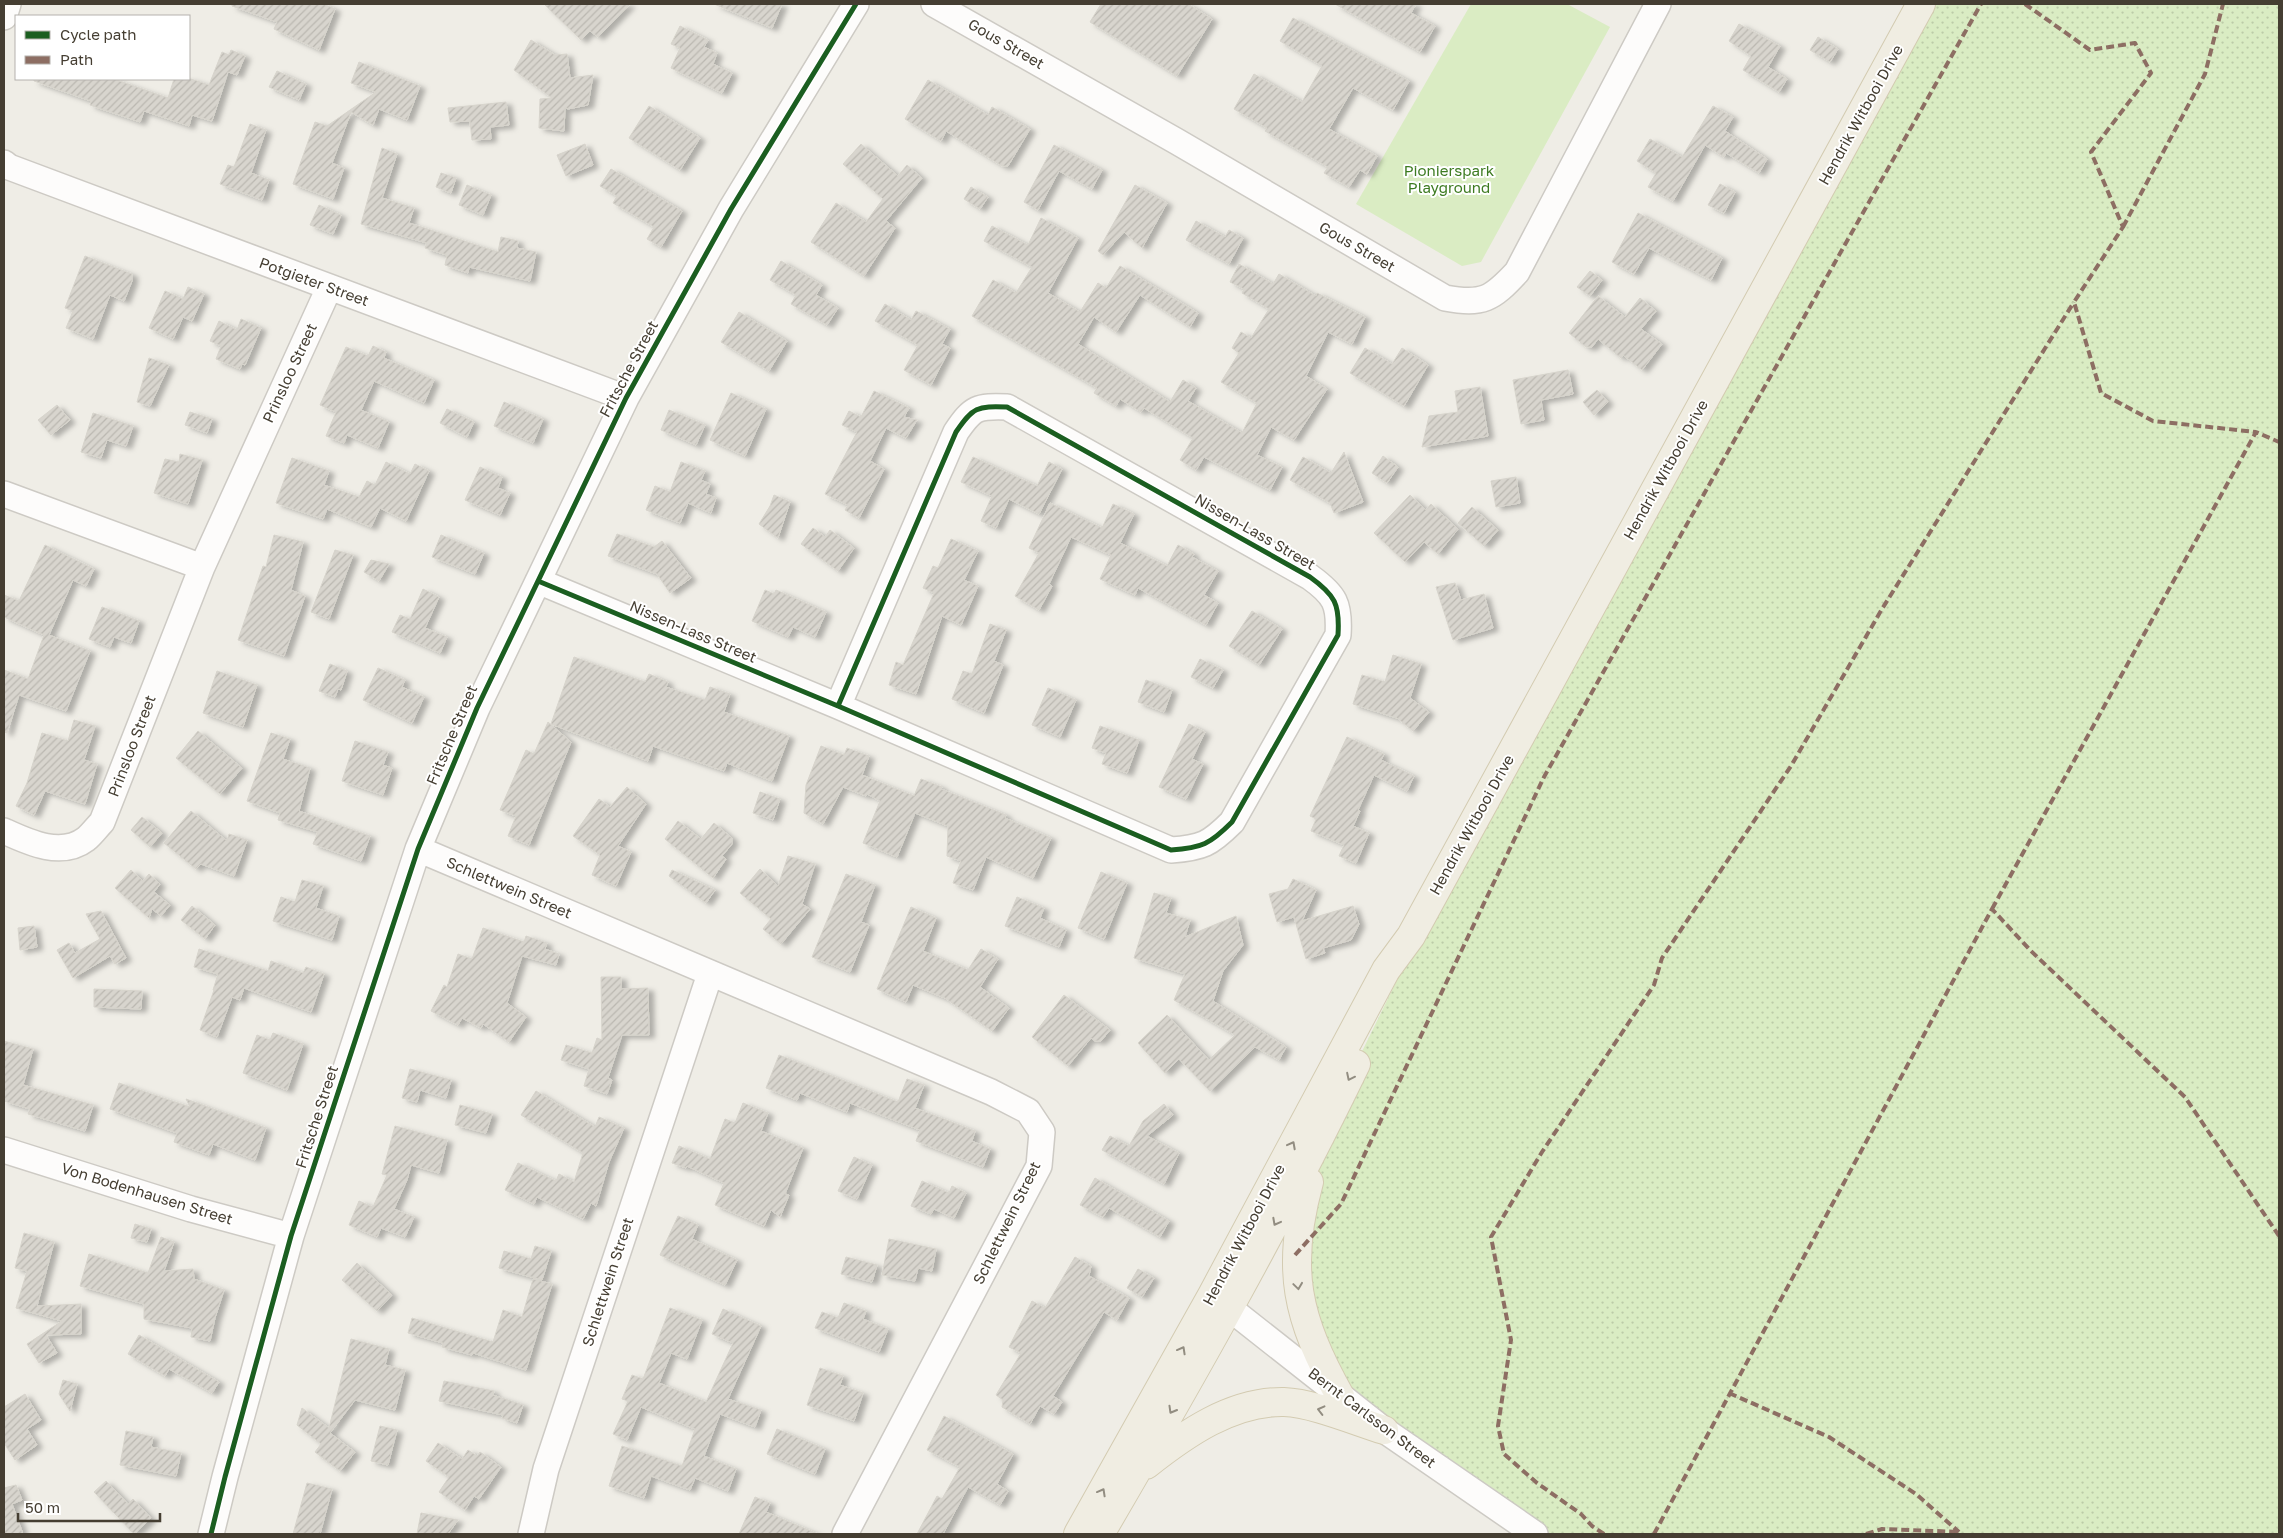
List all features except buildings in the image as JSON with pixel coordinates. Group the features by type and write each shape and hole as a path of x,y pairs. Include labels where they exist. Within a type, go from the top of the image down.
{"main road":[{"name":"Hendrik Witbooi Drive","path":"1100,1534 1135,1474 1386,970 1411,936 1921,4"},
{"name":"Hendrik Witbooi Drive","path":"1078,1534 1322,1135 1399,976 1411,936"},
{"path":"1322,1135 1299,1218 1295,1255 1297,1279 1308,1328 1326,1371 1340,1396"},
{"path":"1135,1474 1191,1432 1239,1409 1262,1404 1286,1402 1325,1411 1384,1430"}],"street":[{"path":"4,17 8,4"},
{"name":"Fritsche Street","path":"211,1534 291,1236 418,849 490,678 626,398 731,209 856,4"},
{"name":"Gous Street","path":"934,4 1176,141 1445,298 1464,302 1484,300 1502,288 1518,272 1658,4"},
{"name":"Potgieter Street","path":"4,163 9,167 329,288 626,398"},
{"name":"Prinsloo Street","path":"4,831 33,844 63,848 85,840 102,822 202,567 329,288"},
{"name":"Nissen-Lass Street","path":"538,581 838,706 1171,850 1195,848 1216,838 1232,822 1338,635 1339,617 1336,601 1327,589 1310,578 1007,407 986,406 969,413 956,432 838,706"},
{"path":"4,494 202,567"},
{"name":"Schlettwein Street","path":"418,849 991,1092 1028,1111 1042,1132 1039,1166 845,1534"},
{"name":"Schlettwein Street","path":"530,1534 546,1469 710,974"},
{"name":"Von Bodenhausen Street","path":"4,1150 191,1209 291,1236"},
{"name":"Bernt Carlsson Street","path":"1221,1302 1384,1430 1535,1534"}],"green space":[{"name":"Pionierspark Playground","path":"1471,4 1567,4 1610,27 1481,262 1462,266 1356,204"},
{"path":"1921,4 2279,4 2279,1534 1535,1534 1327,1371 1298,1287 1321,1135 1399,976 1411,936"}],"marked path":[{"path":"1295,1255 1341,1204 1544,777 1981,4"},
{"path":"2025,4 2090,50 2135,43 2151,73 2091,152 2123,227 2074,302 2101,393 2153,421 2256,432"},
{"path":"2123,227 2205,74 2223,4"},
{"path":"1604,1534 1592,1526 1581,1514 1537,1483 1504,1454 1498,1426 1511,1340 1491,1237 1542,1152 1654,985 1662,958 1791,766 1882,609 2074,302"},
{"path":"1992,909 2256,432 2279,442"},
{"path":"1654,1534 1992,909 2031,951 2185,1097 2279,1236"},
{"path":"1729,1393 1829,1437 1916,1494 1959,1532"},
{"path":"1866,1534 1882,1529 1960,1532"}],"cycle path":[{"path":"211,1534 291,1236 418,849 477,708 626,398 731,209 856,4"},
{"path":"538,581 838,706 1171,850 1191,848 1205,844 1232,822 1338,635 1337,608 1325,589 1310,577 1007,407 982,408 967,417 956,432 838,706"}]}
